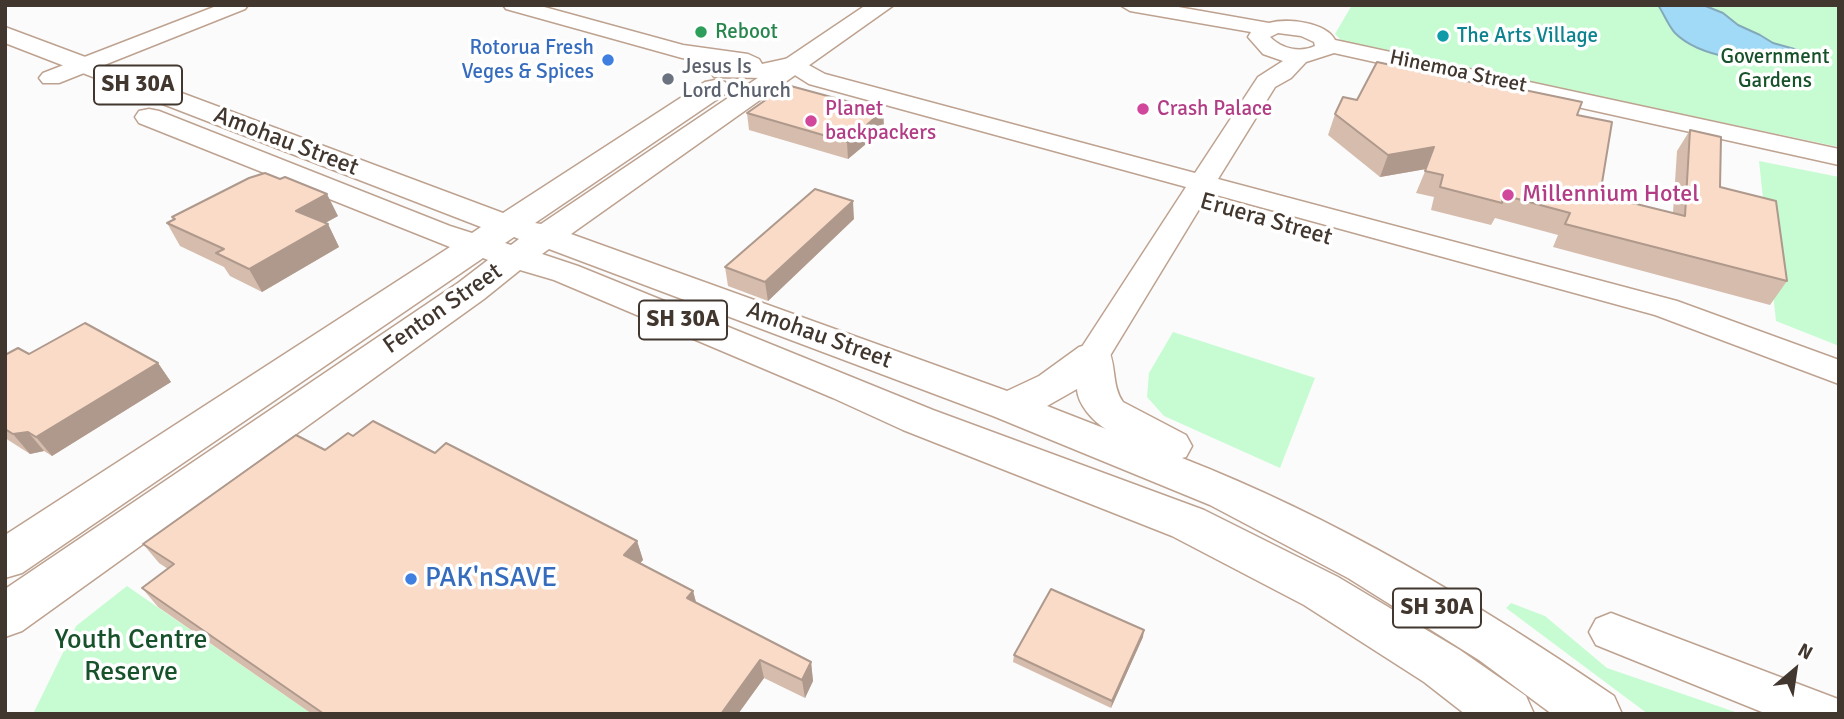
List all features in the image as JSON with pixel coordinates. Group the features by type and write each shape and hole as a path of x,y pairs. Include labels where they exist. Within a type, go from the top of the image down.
{"main road":[{"name":"Fenton Street","path":"5,559 512,241 745,78 843,5"},
{"name":"Fenton Street","path":"5,616 512,241 745,78 794,64 882,5"},
{"name":"Amohau Street","path":"5,34 464,211 566,273 918,420 1188,523 1321,591 1442,666 1507,714"},
{"name":"Amohau Street","path":"5,59 438,233 512,241 1007,406 1148,460 1271,514 1365,564 1497,645 1595,714"},
{"path":"1007,406 1027,400 1067,380 1093,356"},
{"path":"1093,356 1097,395 1109,412 1133,427 1216,467 1271,514"}],"street":[{"path":"51,78 238,5"},
{"name":"Eruera Street","path":"513,5 682,51 740,59 745,78"},
{"name":"Hinemoa Street","path":"1130,5 1296,36 1552,101 1588,104 1839,157"},
{"path":"1093,356 1266,82 1283,73 1296,36"},
{"name":"Eruera Street","path":"682,51 779,91 812,94 1195,191"},
{"name":"Eruera Street","path":"794,64 817,79 1664,332 1781,352 1839,373"},
{"path":"1611,632 1822,714"}],"green space":[{"name":"Government Gardens","path":"1352,5 1839,5 1839,147 1344,43 1335,34"},
{"path":"1759,161 1839,177 1839,346 1776,321"},
{"path":"1173,332 1315,378 1280,468 1164,416 1147,397 1149,373"},
{"name":"Youth Centre Reserve","path":"127,586 312,714 33,714 76,626"},
{"path":"1511,603 1545,616 1607,668 1741,714 1648,714 1506,608"}],"water":[{"path":"1658,5 1703,5 1723,13 1738,25 1773,43 1798,50 1792,51 1789,57 1776,60 1746,60 1713,54 1675,33"}],"building":[{"path":"1377,62 1582,102 1577,115 1612,122 1600,195 1685,216 1690,130 1721,137 1720,187 1776,201 1787,281 1565,224 1570,213 1503,195 1502,203 1440,187 1443,175 1425,171 1434,147 1388,155 1335,114 1343,97 1357,100"},
{"path":"787,85 883,111 847,142 747,113"},
{"path":"265,173 280,179 285,177 327,194 296,211 328,224 249,269 216,253 224,249 167,223 175,219 172,217 249,178"},
{"path":"815,189 853,201 765,282 725,267"},
{"path":"85,323 158,363 36,437 28,432 13,434 5,429 5,355 18,348 29,354"},
{"name":"PAK'nSAVE","path":"373,421 435,453 446,443 637,541 624,555 693,591 687,598 811,662 802,680 760,660 721,714 324,714 142,588 174,564 143,544 296,435 325,450 348,433 353,436"},
{"path":"1051,589 1144,630 1112,701 1014,655"}],"place":[{"name":"Reboot","path":"701,32"},
{"name":"The Arts Village","path":"1443,36"},
{"name":"Rotorua Fresh Veges & Spices","path":"608,60"},
{"name":"Jesus Is Lord Church","path":"668,79"},
{"name":"Crash Palace","path":"1143,109"},
{"name":"Planet backpackers","path":"811,121"},
{"name":"Millennium Hotel","path":"1508,195"},
{"name":"PAK'nSAVE","path":"411,579"}]}
